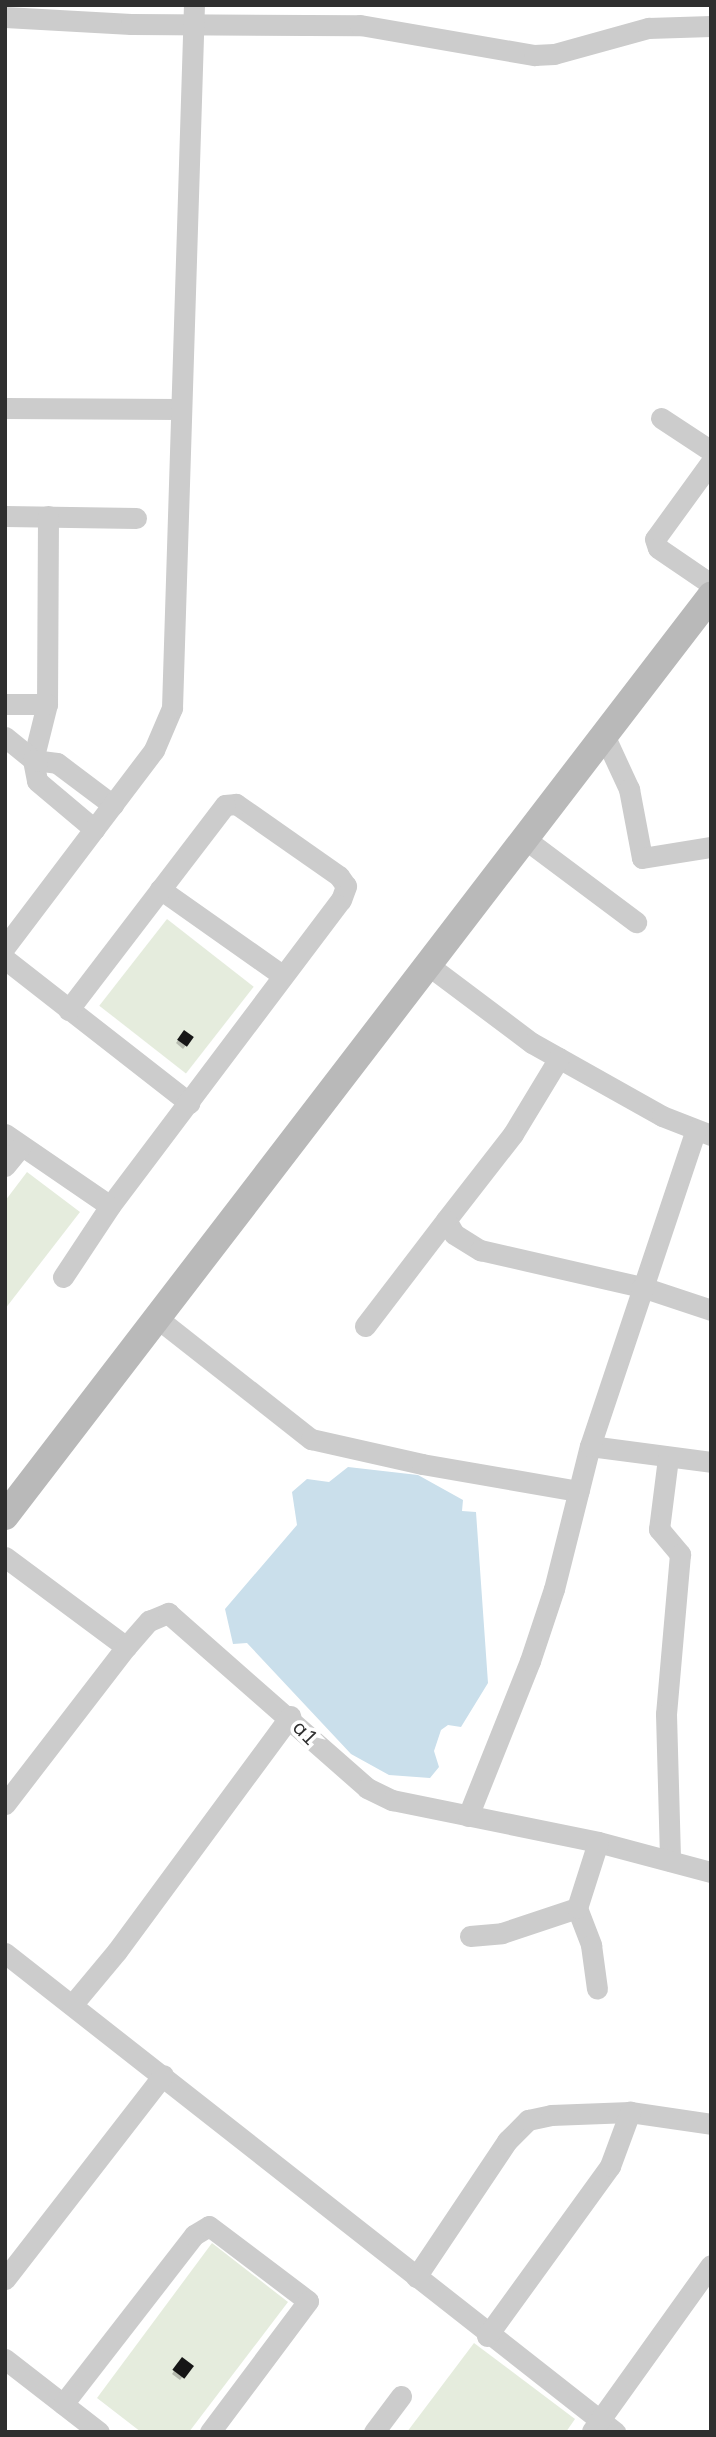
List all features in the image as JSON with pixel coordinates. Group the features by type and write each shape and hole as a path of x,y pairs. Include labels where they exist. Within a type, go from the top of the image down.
{"street":[{"path":"5,947 166,732 172,708 178,409 194,14"},
{"path":"5,18 194,14 387,27 534,55 554,54 648,28 711,26"},
{"path":"5,408 178,409"},
{"path":"661,418 711,451"},
{"path":"711,462 655,540 659,548 711,584"},
{"path":"5,516 136,518"},
{"path":"48,516 47,704 33,760 37,781 94,829"},
{"path":"5,1516 711,596"},
{"path":"5,704 47,704"},
{"path":"604,735 629,789 642,858 711,847"},
{"path":"5,737 33,760 57,763 113,805"},
{"path":"63,1277 110,1206 341,900 346,886 339,876 236,804 225,805 68,1010"},
{"path":"525,839 636,922"},
{"path":"160,889 282,975"},
{"path":"5,959 188,1103"},
{"path":"428,965 505,1025 559,1058 662,1116 703,1132 642,1286 590,1446 530,1661 468,1816"},
{"path":"365,1326 513,1134 559,1058"},
{"path":"5,1166 13,1140 110,1206"},
{"path":"446,1220 454,1234 480,1250 642,1286 711,1310"},
{"path":"157,1318 311,1439 422,1464 579,1491"},
{"path":"590,1446 711,1462"},
{"path":"668,1458 659,1529 680,1554 666,1714 670,1861"},
{"path":"5,1557 126,1647"},
{"name":"a1","path":"5,1804 126,1647 149,1621 168,1613 290,1716 347,1774 367,1788 392,1800 598,1842 711,1872"},
{"path":"72,2005 117,1951 290,1716"},
{"path":"597,1989 591,1945 577,1908 598,1842"},
{"path":"470,1936 502,1933 577,1908"},
{"path":"5,1953 163,2075 602,2428 711,2265"},
{"path":"5,2279 163,2075"},
{"path":"416,2277 517,2128 551,2115 630,2112 711,2124"},
{"path":"487,2336 610,2166 630,2112"},
{"path":"63,2404 194,2235 209,2226 308,2301 210,2432"},
{"path":"5,2359 99,2432"},
{"path":"374,2432 401,2396"}],"green space":[{"path":"167,919 254,987 186,1073 99,1006"},
{"path":"27,1172 80,1212 5,1309 5,1201"},
{"path":"212,2243 288,2302 189,2432 141,2432 97,2398"},
{"path":"474,2343 575,2419 566,2432 407,2432"}],"water":[{"path":"348,1467 418,1475 463,1500 462,1511 476,1512 488,1683 461,1727 448,1725 441,1730 434,1751 439,1767 430,1778 389,1775 351,1754 247,1643 233,1644 225,1609 297,1525 292,1492 307,1479 329,1482"}],"building":[{"path":"184,1030 194,1037 187,1047 177,1040"},
{"path":"182,2357 194,2366 184,2379 172,2370"}]}
